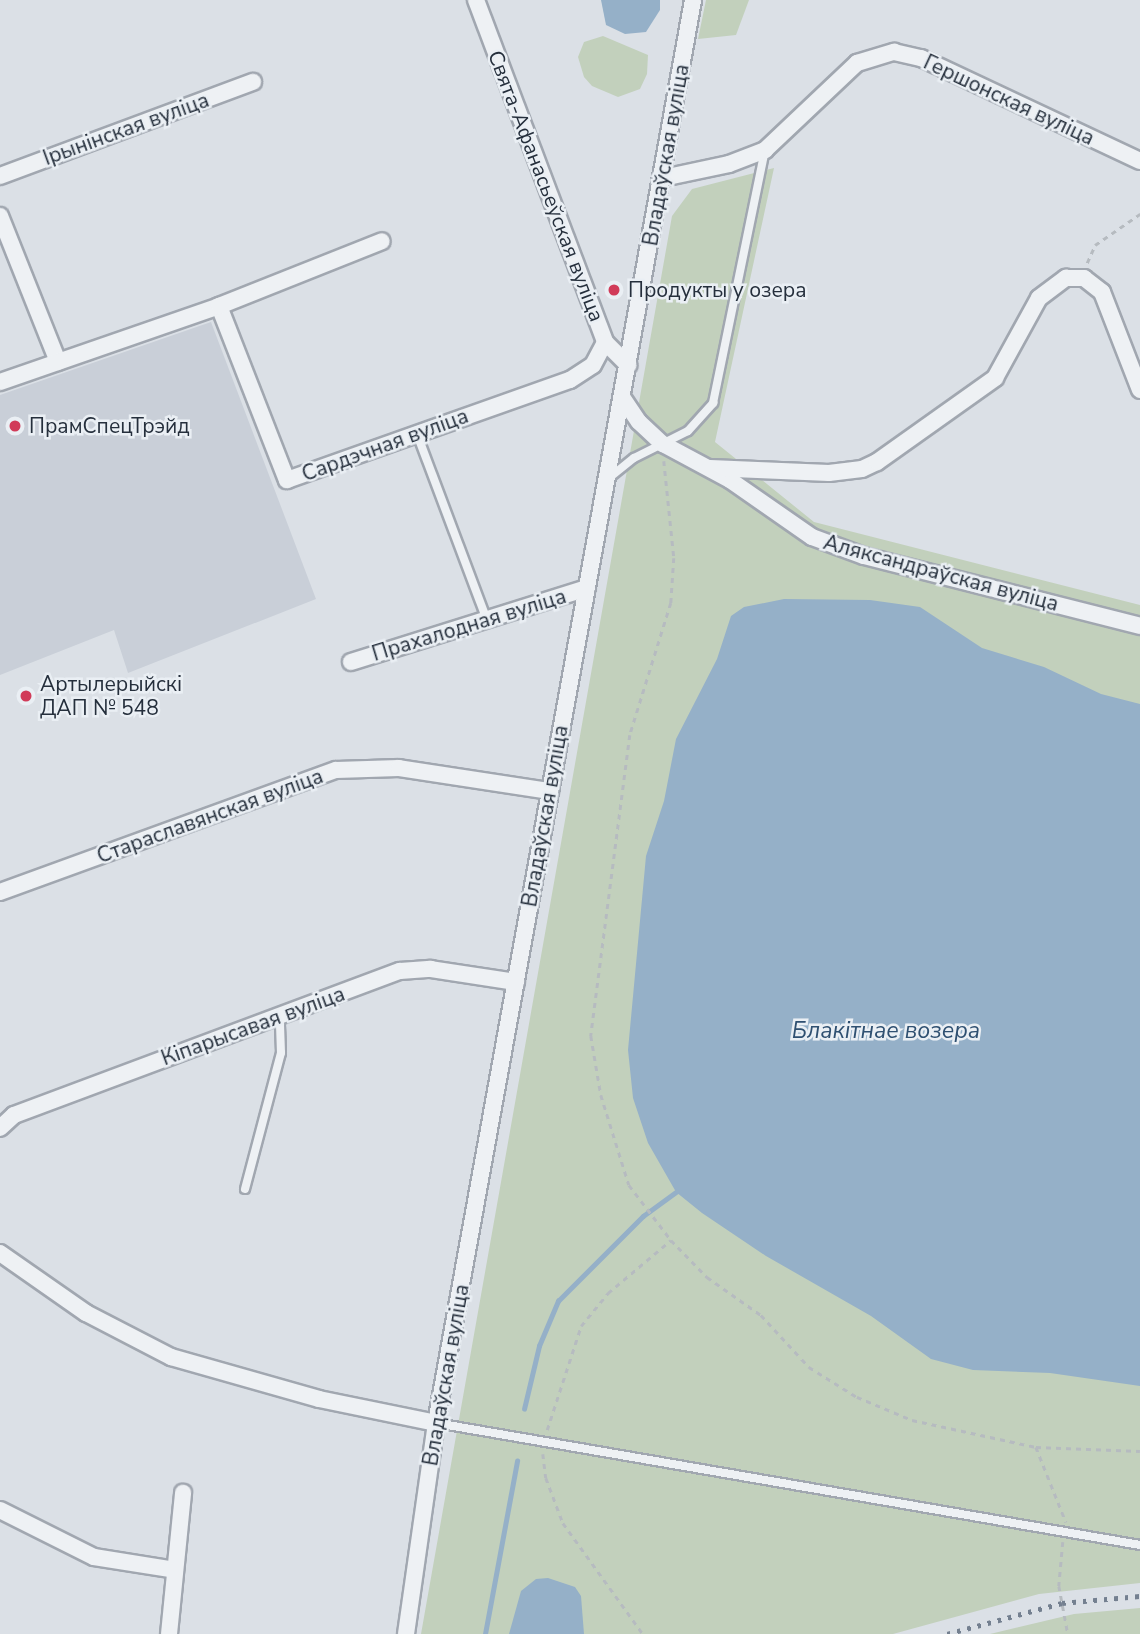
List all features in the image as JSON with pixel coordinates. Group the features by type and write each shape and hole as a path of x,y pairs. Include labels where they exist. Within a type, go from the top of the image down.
{"street":[{"name":"Свята-Афанасьеўская вуліца","path":"476,0 605,342 628,365"},
{"name":"Владаўская вуліца","path":"406,1634 436,1423 663,178 693,0"},
{"name":"Гершонская вуліца","path":"663,178 729,164 765,150 857,63 894,52 921,58 1140,161"},
{"name":"Ірынінская вуліца","path":"0,176 253,82"},
{"path":"0,216 58,362"},
{"path":"0,382 219,306 382,242"},
{"path":"710,468 829,473 862,469 877,461 995,378 1047,288 1066,278 1084,278 1107,302 1140,390"},
{"name":"Сардэчная вуліца","path":"219,306 286,480 570,380 593,365 605,342"},
{"name":"Аляксандраўская вуліца","path":"622,397 639,422 663,444 710,468 790,525 838,548 1140,626"},
{"name":"Прахалодная вуліца","path":"351,662 587,588"},
{"name":"Стараславянская вуліца","path":"0,892 336,770 399,768 550,791"},
{"name":"Кіпарысавая вуліца","path":"0,1128 14,1115 400,971 431,970 516,982"},
{"path":"0,1253 86,1313 171,1357 319,1399 436,1423"},
{"path":"169,1634 183,1493"},
{"path":"0,1510 94,1557 175,1570"}],"lane":[{"path":"607,479 698,424 718,390 765,150"},
{"path":"417,434 487,621"},
{"path":"245,1189 281,1053 280,1016"},
{"path":"436,1423 1140,1545"}],"path":[{"path":"1084,278 1095,246 1140,214"},
{"path":"663,444 674,558 671,603 630,735 591,1036 601,1095 629,1185 671,1240 707,1277 761,1315 808,1367 857,1397 912,1420 1037,1447 1140,1451"},
{"path":"643,1634 563,1523 546,1478 544,1442 562,1374 582,1326 608,1293 671,1240"},
{"path":"1037,1447 1044,1472 1066,1514 1059,1586 1068,1634"}],"shaded area":[{"path":"211,322 316,599 128,673 114,630 0,675 0,395"}],"green space":[{"path":"706,0 749,0 736,35 698,39"},
{"path":"603,36 648,55 647,74 640,89 618,97 592,86 584,77 578,57 584,42"},
{"path":"774,168 715,442 814,522 1140,605 1140,1583 1039,1594 893,1634 421,1634 672,216 692,189"},
{"path":"1140,1608 1140,1634 990,1634 1074,1614"}],"water":[{"path":"601,0 660,0 660,10 646,32 625,34 606,25"},
{"name":"Блакітнае возера","path":"784,599 870,600 920,607 982,648 1044,667 1101,694 1140,704 1140,1386 1050,1373 973,1370 931,1359 871,1316 766,1256 702,1213 676,1192 648,1143 633,1098 628,1050 646,856 664,801 676,739 717,659 731,616 744,607"},
{"path":"548,1578 575,1587 581,1596 584,1634 509,1634 521,1591 536,1579"}],"waterway":[{"path":"524,1409 539,1346 558,1301 643,1216 676,1192"},
{"path":"485,1634 517,1461"}],"railway":[{"path":"947,1634 1062,1603 1140,1596"}],"place":[{"name":"Продукты у озера","path":"614,290"},
{"name":"ПрамСпецТрэйд","path":"15,426"},
{"name":"Артылерыйскі ДАП № 548","path":"26,696"}]}
